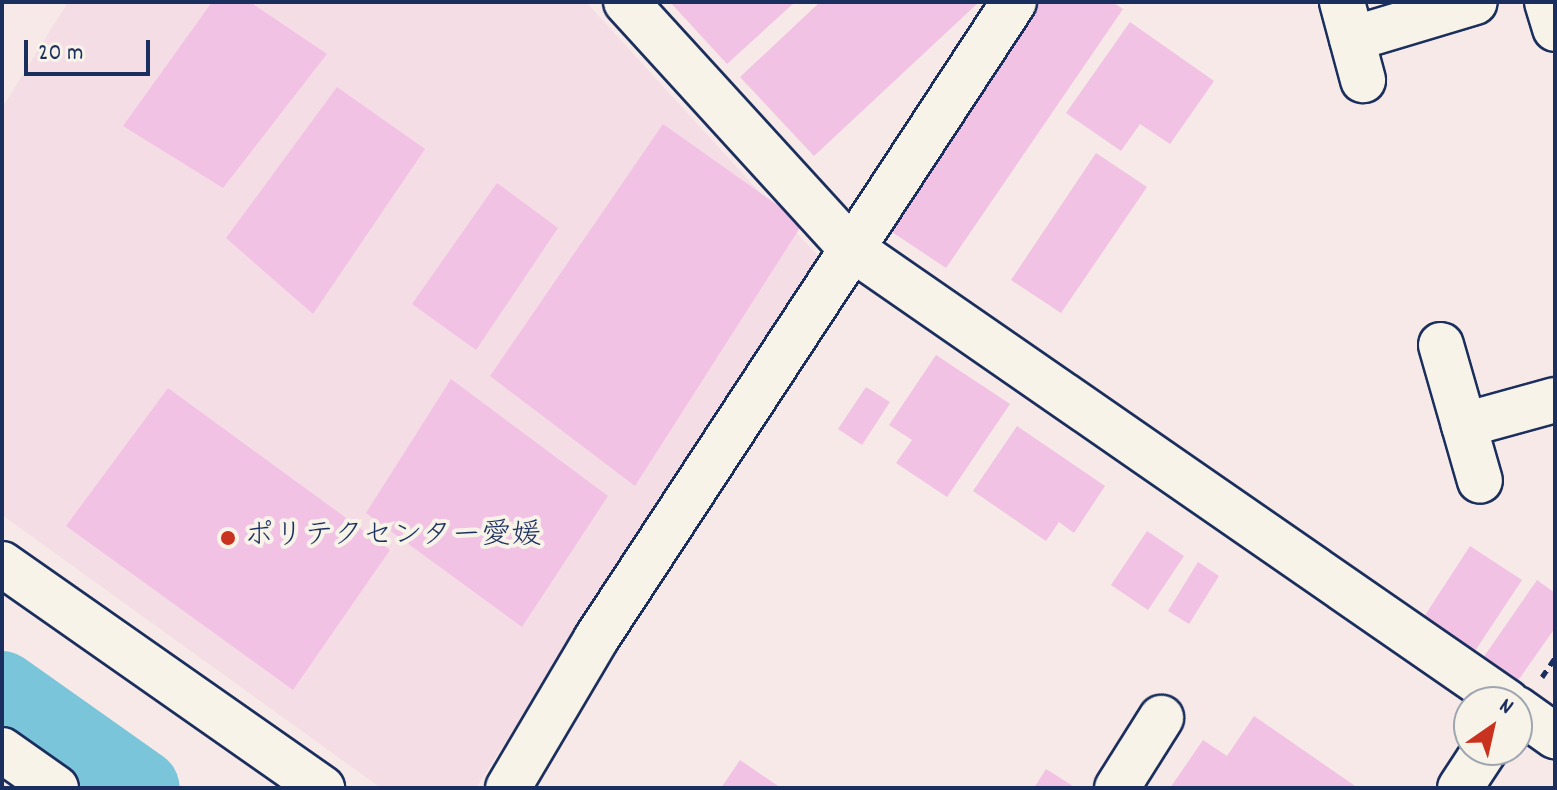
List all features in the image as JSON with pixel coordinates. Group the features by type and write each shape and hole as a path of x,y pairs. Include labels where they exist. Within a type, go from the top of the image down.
{"street":[{"path":"626,2 851,248 1484,686"},
{"path":"508,788 596,639 1014,2"},
{"path":"1363,80 1347,20 1475,2"},
{"path":"1547,2 1555,29"},
{"path":"1441,345 1480,481"},
{"path":"1464,425 1555,400"},
{"path":"2,564 322,788"},
{"path":"1117,788 1161,718"},
{"path":"1533,720 1555,736"},
{"path":"2,750 56,788"},
{"path":"1460,788 1474,766"}],"shaded area":[{"path":"68,2 586,2 818,256 476,788 381,788 2,515 2,108"}],"building":[{"path":"212,2 250,2 327,54 223,188 123,126"},
{"path":"670,2 795,2 727,64"},
{"path":"820,2 979,2 814,156 740,77"},
{"path":"1036,2 1112,2 1123,9 946,268 883,226"},
{"path":"1130,22 1214,81 1170,144 1140,124 1121,151 1066,113"},
{"path":"337,87 425,149 313,314 226,238"},
{"path":"663,124 803,223 635,486 490,376"},
{"path":"1096,153 1147,187 1061,313 1011,280"},
{"path":"497,183 558,228 476,350 412,304"},
{"path":"936,355 1010,404 947,497 896,463 912,440 889,425"},
{"path":"451,379 608,496 522,627 366,513"},
{"path":"866,387 890,402 862,445 838,429"},
{"name":"ポリテクセンター愛媛","path":"168,388 390,550 293,690 66,526"},
{"path":"1017,426 1105,486 1074,533 1059,522 1046,541 973,491"},
{"path":"1147,531 1184,556 1148,610 1111,585"},
{"path":"1470,546 1522,580 1471,657 1420,623"},
{"path":"1198,562 1219,576 1189,624 1168,611"},
{"path":"1537,580 1555,593 1555,628 1517,682 1483,658"},
{"path":"1254,716 1358,788 1170,788 1203,740 1227,756"},
{"path":"740,760 781,788 721,788"},
{"path":"1046,769 1076,788 1034,788"}],"waterway":[{"path":"2,689 142,788"}],"place":[{"name":"ポリテクセンター愛媛","path":"228,538"}]}
